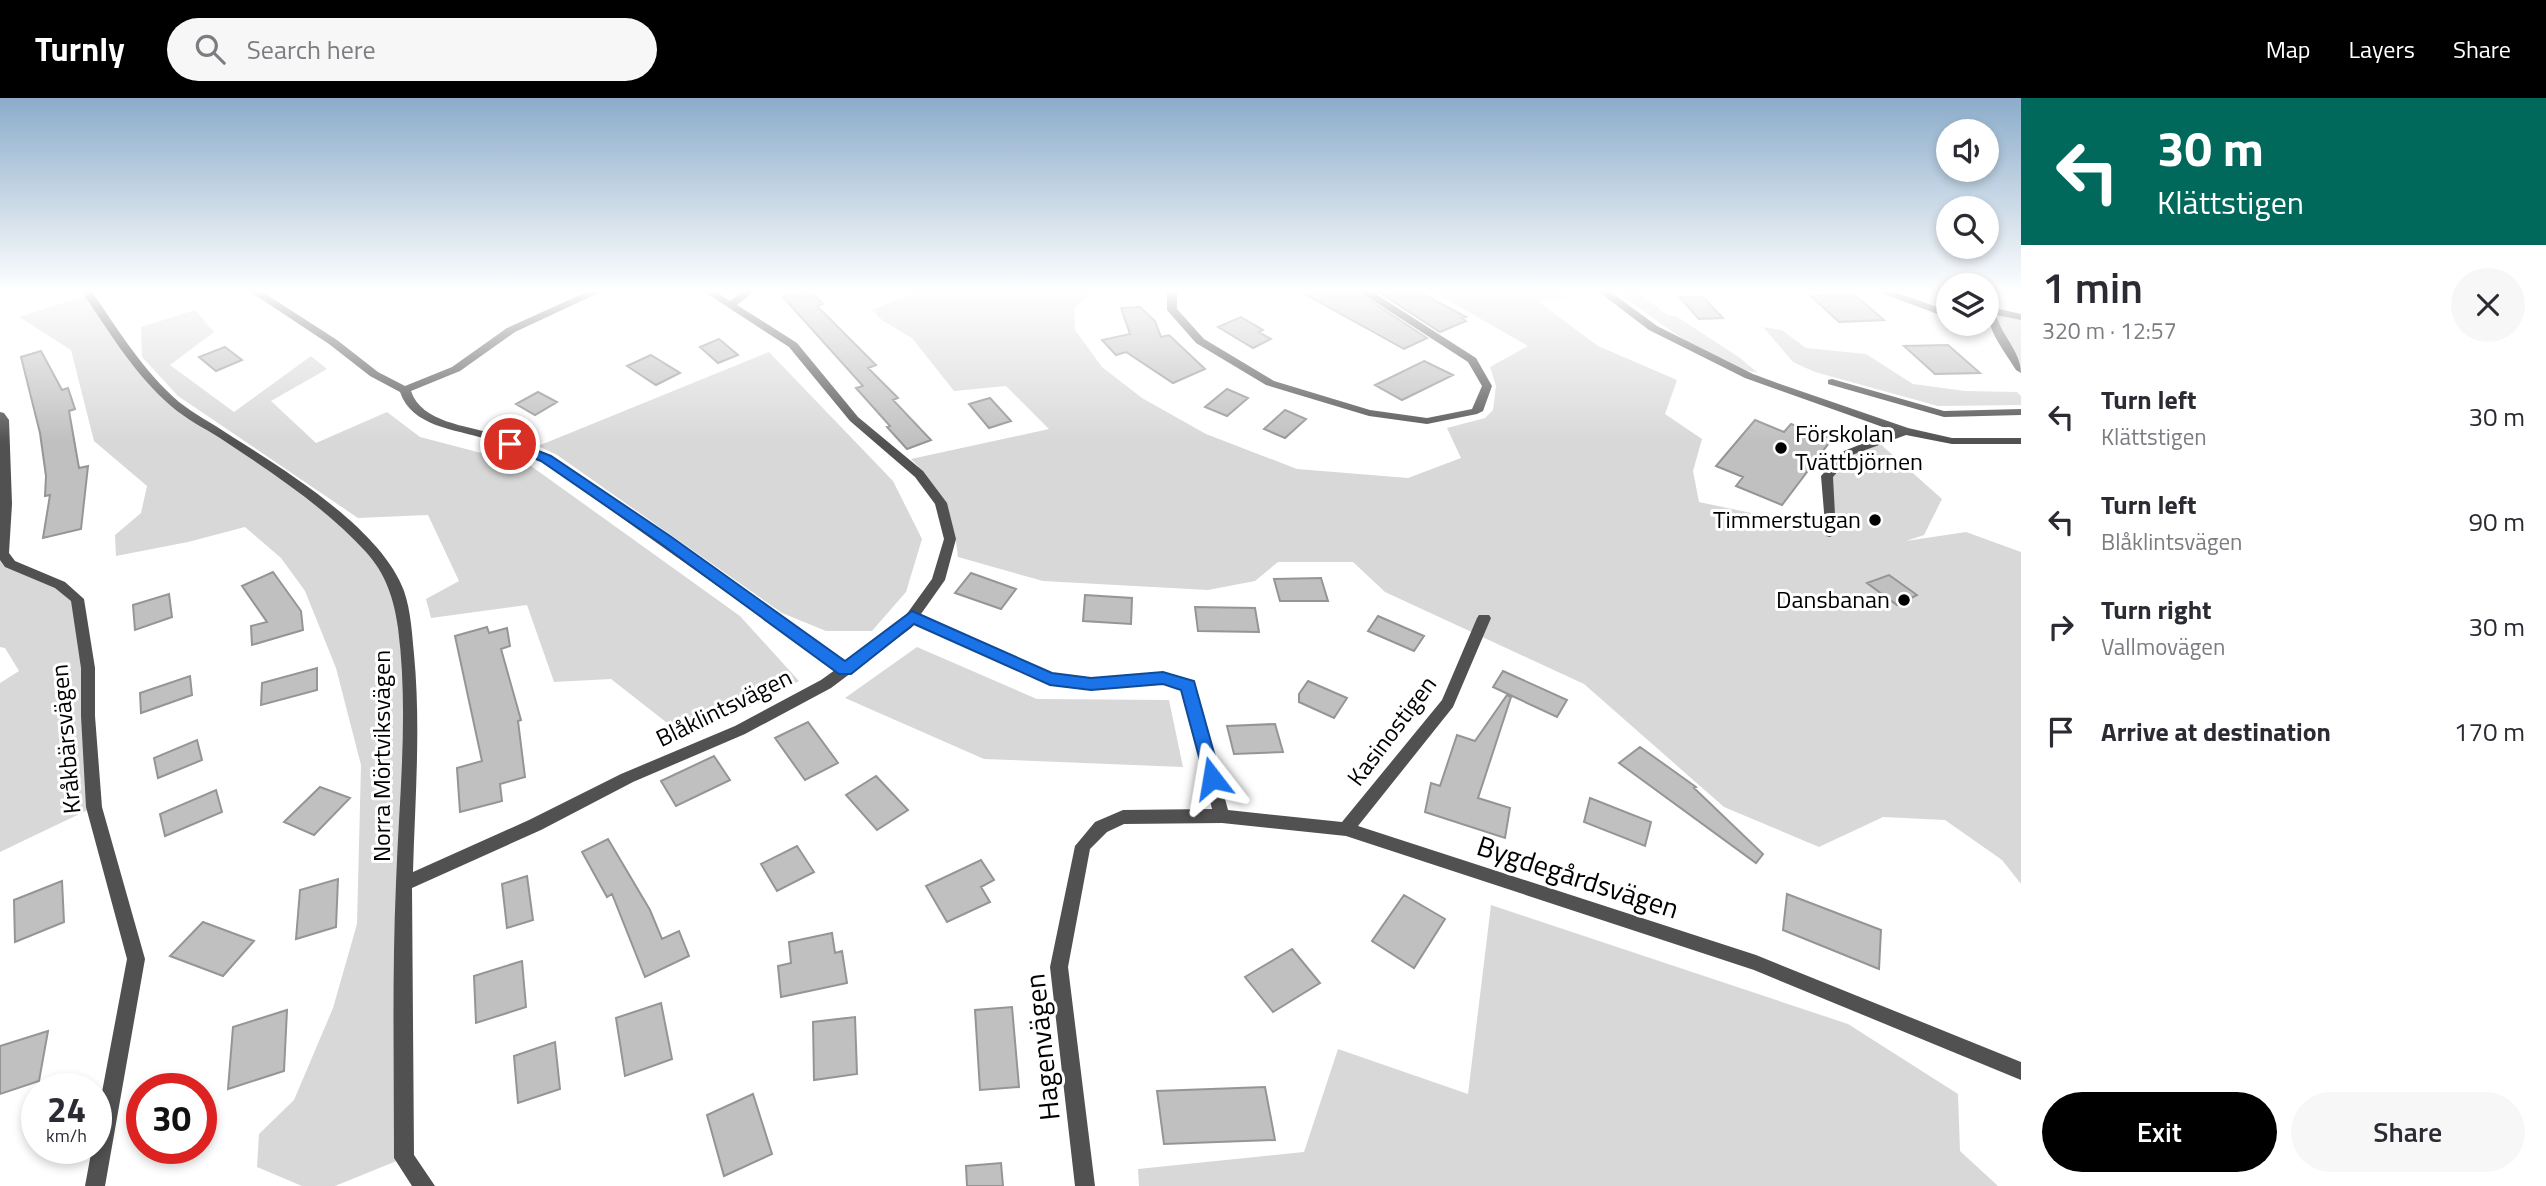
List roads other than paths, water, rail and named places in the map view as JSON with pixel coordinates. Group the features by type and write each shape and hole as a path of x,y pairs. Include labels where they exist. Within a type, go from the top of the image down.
{"street":[{"name":"Norra Mörtviksvägen","path":"119,340 170,400 267,465 328,511 388,569 402,606 409,678 404,884 404,1157 425,1186"},
{"path":"330,340 374,374 405,390 410,404 434,421 492,437 546,458 845,670"},
{"path":"405,390 456,369 497,340"},
{"name":"Blåklintsvägen","path":"404,884 535,825 627,778 740,730 826,684 906,625 938,580 950,539 941,503 919,474 855,419 793,345 785,340"},
{"path":"1199,340 1270,383 1369,413 1427,421 1477,411 1487,386 1472,360 1440,340"},
{"path":"1677,340 1749,376 1905,432 1952,440 2021,441"},
{"path":"2002,340 2021,370"},
{"path":"1832,382 1944,414 2021,412"},
{"name":"Kråkbärsvägen","path":"0,415 3,420 6,504 2,554 10,564 60,585 77,599 88,668 94,807 136,959 97,1184"},
{"path":"1829,533 1827,476 1848,453 1905,432"},
{"path":"912,617 1050,679 1091,684 1163,678 1189,686 1222,816"},
{"name":"Kasinostigen","path":"1346,829 1448,704 1484,618"},
{"name":"Bygdegårdsvägen","path":"1101,827 1124,817 1222,816 1346,829 1756,963 2021,1071"},
{"name":"Hagenvägen","path":"1085,1186 1059,967 1074,878 1083,846 1101,827"}],"place":[{"name":"Förskolan Tvättbjörnen","path":"1781,448"},
{"name":"Timmerstugan","path":"1875,520"},
{"name":"Dansbanan","path":"1904,600"}]}
